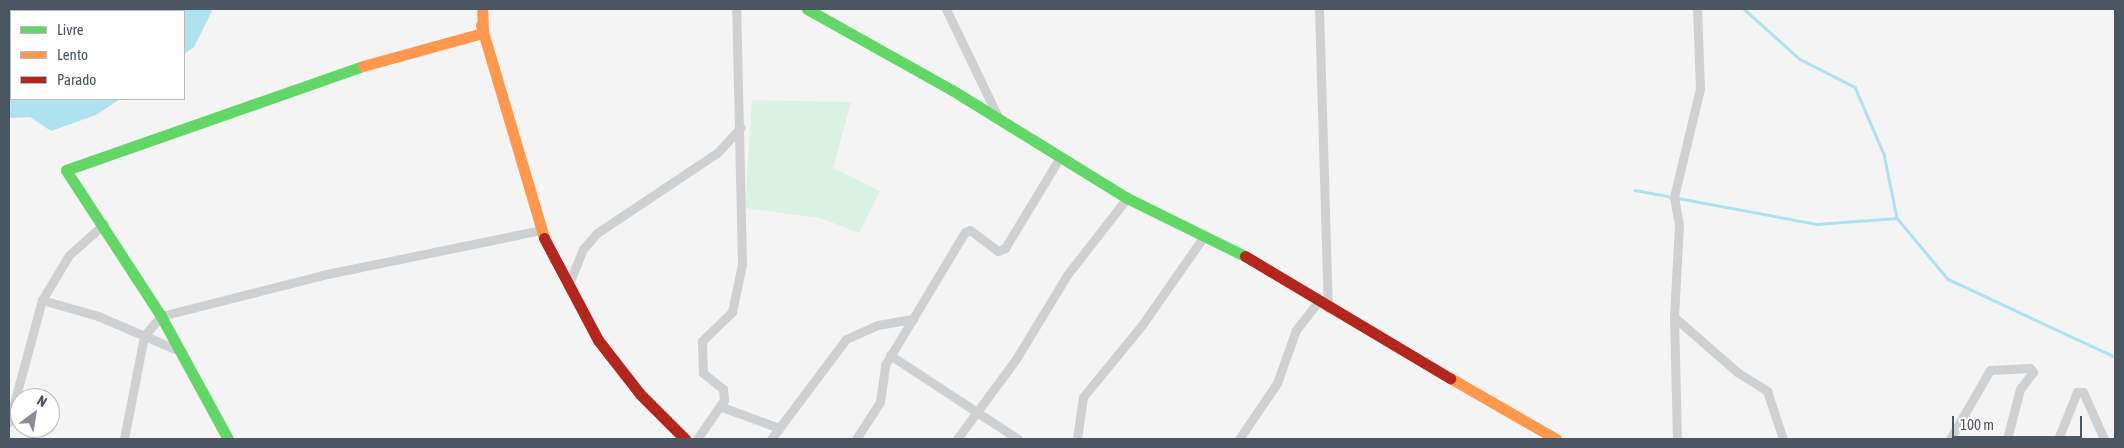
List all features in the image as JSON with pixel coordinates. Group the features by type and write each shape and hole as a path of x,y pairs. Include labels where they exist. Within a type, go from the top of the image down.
{"street":[{"path":"477,9 541,230 583,318 618,366 685,439"},
{"path":"482,9 483,33"},
{"path":"697,439 722,407 723,389 703,373 699,354 707,334 732,312 742,264 741,127 736,9"},
{"path":"807,9 999,119 1058,159 1127,198 1279,274 1328,308 1556,439"},
{"path":"946,9 999,119"},
{"path":"1319,9 1328,308"},
{"path":"1677,439 1674,317 1679,225 1674,197 1700,89 1696,9"},
{"path":"228,439 175,349 161,316 104,224 65,174 68,168 364,66 483,33"},
{"path":"568,286 583,249 596,233 717,153 741,127"},
{"path":"856,439 880,402 882,375 890,355 965,232 998,251 1005,248 1058,159"},
{"path":"957,439 1067,275 1127,198"},
{"path":"14,388 42,300 69,255 104,224"},
{"path":"124,439 144,336 161,316 326,274 541,230"},
{"path":"1077,439 1082,397 1142,325 1204,236"},
{"path":"42,300 98,316 175,349"},
{"path":"1239,439 1277,383 1296,330 1318,302"},
{"path":"1674,317 1737,372 1766,390 1783,439"},
{"path":"771,439 846,339 878,324 913,319"},
{"path":"890,355 1018,439"},
{"path":"1950,439 1990,370 2030,368 2033,372 2020,389 2007,439"},
{"path":"2058,439 2077,392 2090,400 2104,439"},
{"path":"722,407 779,428"}],"green space":[{"path":"752,100 851,102 833,168 880,191 859,233 820,218 745,208"}],"water":[{"path":"9,9 213,9 194,47 185,53 185,10 10,10 10,100 118,100 96,115 51,131 30,117 9,118"}],"waterway":[{"path":"1744,9 1800,59 1855,87 1884,154 1897,218 1948,279 2115,357"},
{"path":"1635,190 1817,224 1897,218"}],"traffic: fast":[{"path":"807,9 952,90 1127,198 1245,256"},
{"path":"228,439 161,316 66,170 363,66"}],"traffic: slow":[{"path":"363,66 483,33 482,9"},
{"path":"481,25 544,238"},
{"path":"1450,378 1556,439"}],"traffic: jam":[{"path":"544,238 598,340 640,394 685,439"},
{"path":"1245,256 1450,378"}]}
